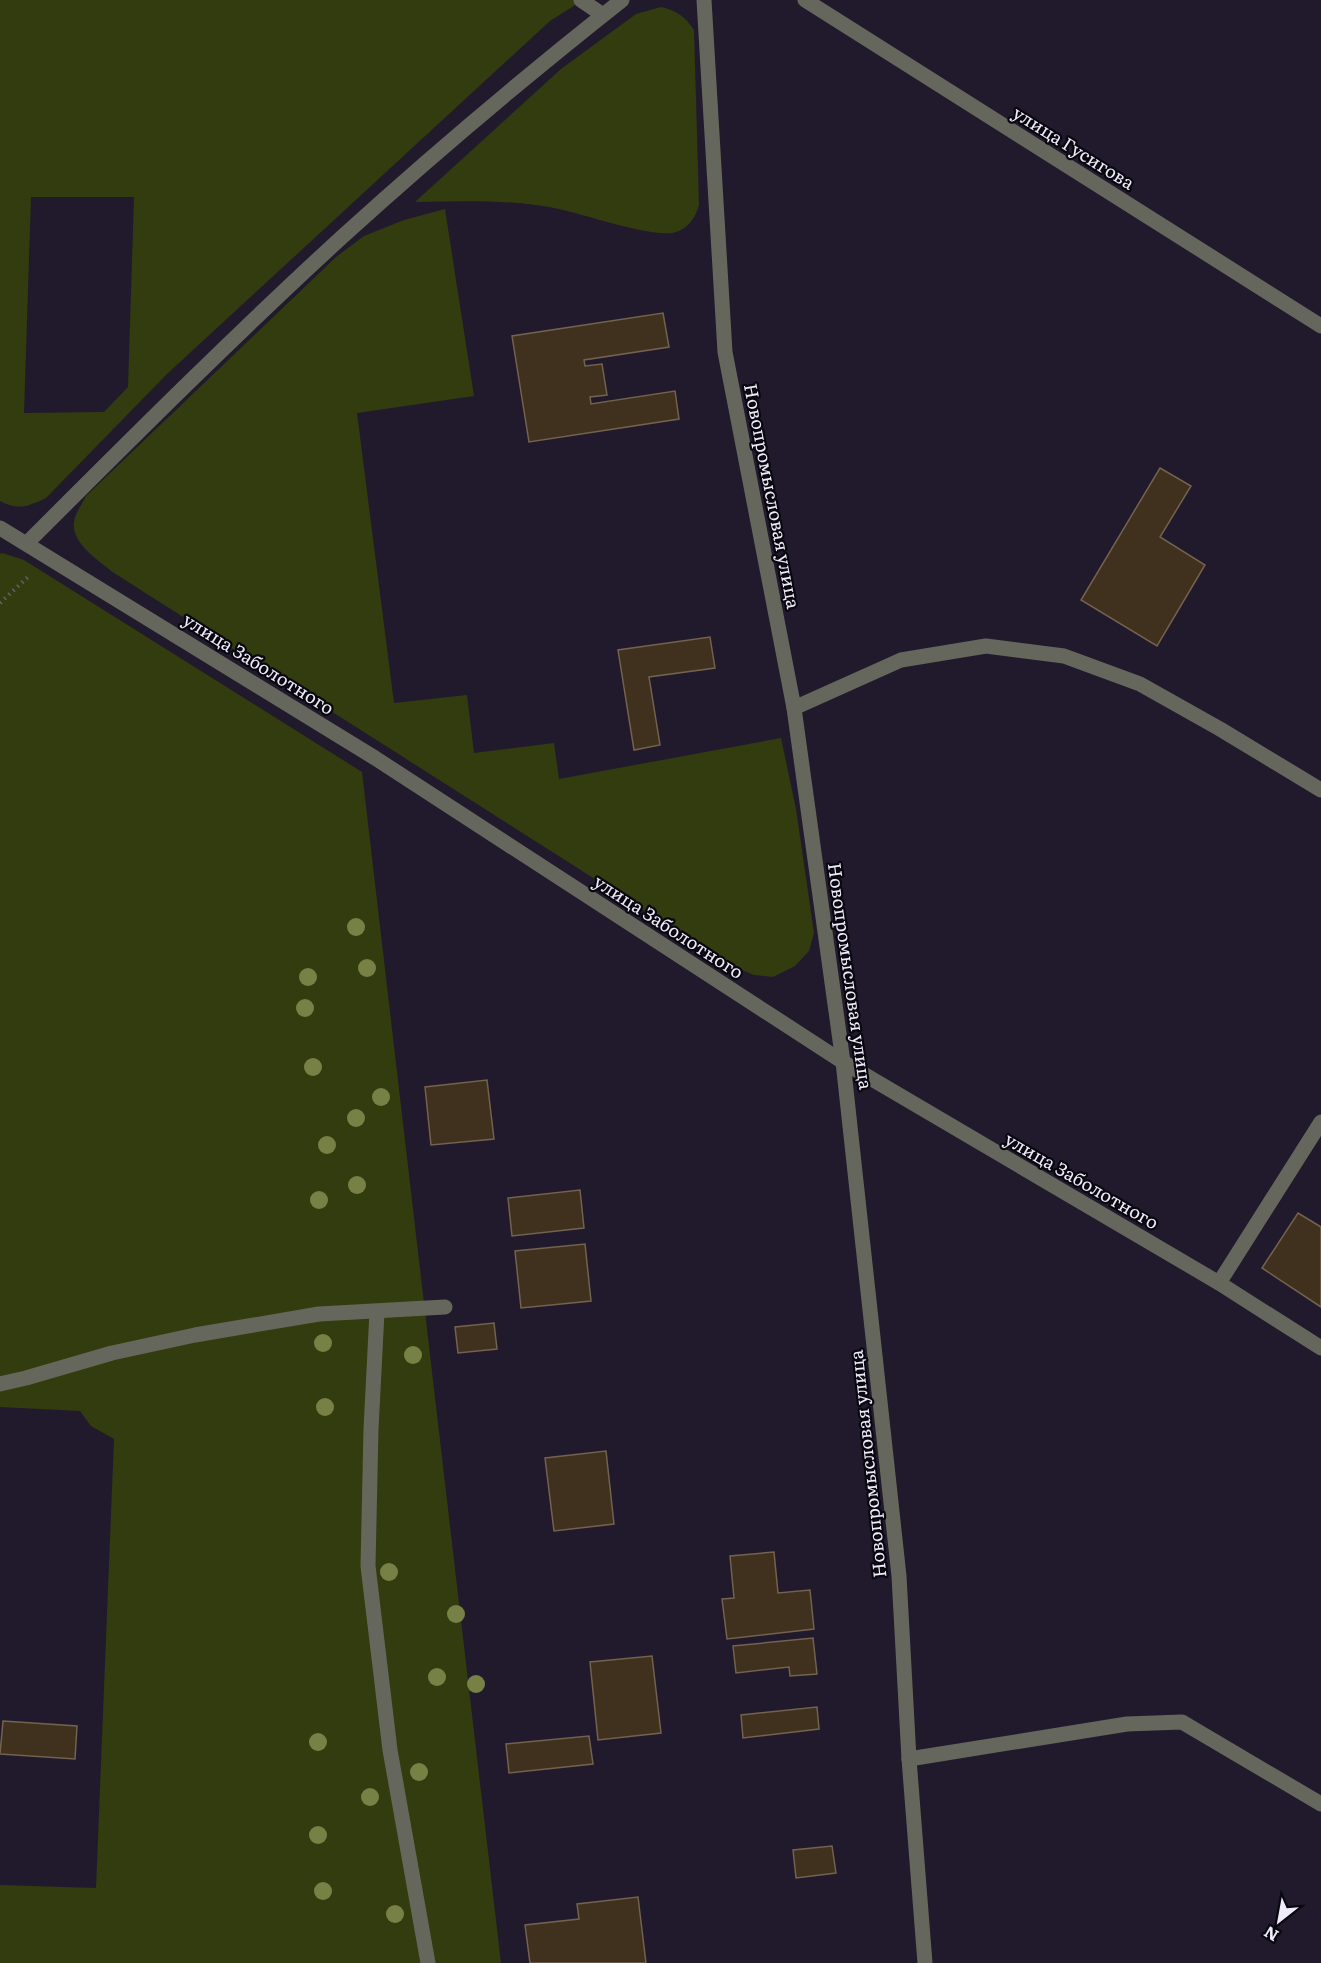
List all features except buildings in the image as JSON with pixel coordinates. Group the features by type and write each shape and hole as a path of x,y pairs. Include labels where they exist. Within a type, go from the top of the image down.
{"street":[{"path":"581,0 603,15"},
{"path":"27,543 168,402 343,237 552,55 622,0"},
{"name":"Новопромысловая улица","path":"704,0 725,351 794,708 843,1062 899,1576 909,1759 925,1963"},
{"name":"улица Гусигова","path":"805,0 1321,326"},
{"name":"улица Заболотного","path":"0,528 375,758 843,1062 1219,1283 1321,1348"},
{"path":"794,708 901,660 986,646 1064,656 1140,684 1321,790"},
{"path":"1219,1283 1321,1122"},
{"path":"0,1384 66,1368 112,1353 195,1335 319,1314 445,1308"},
{"path":"377,1312 371,1429 368,1566 390,1750 428,1963"},
{"path":"909,1759 1127,1724 1182,1722 1321,1804"}],"path":[{"path":"0,603 35,571"}],"green space":[{"path":"0,0 583,0 550,21 167,374 46,498 18,507 0,501","holes":["31,197 134,197 128,387 104,412 24,413"]},
{"path":"661,7 680,15 694,30 699,205 693,219 686,227 677,232 661,233 541,206 487,201 415,202 561,69 636,14"},
{"path":"445,209 474,396 357,413 394,703 467,695 474,753 554,743 559,779 781,738 796,809 814,933 809,951 795,966 773,977 754,975 730,965 114,573 88,551 77,538 74,522 86,496 336,257 364,236 404,220"},
{"path":"0,554 24,560 362,772 501,1963 0,1963 0,1885 96,1888 114,1439 91,1426 80,1411 0,1407"}]}
